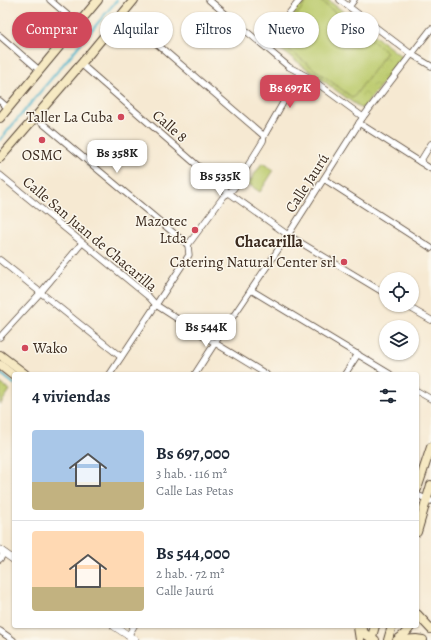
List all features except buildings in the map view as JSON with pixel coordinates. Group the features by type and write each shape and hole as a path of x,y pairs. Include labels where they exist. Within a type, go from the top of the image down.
{"main road":[{"path":"88,12 98,0"},
{"path":"124,12 134,0"},
{"path":"0,158 100,41"},
{"path":"0,118 58,48"},
{"path":"0,355 22,372"},
{"path":"1,366 9,365 18,372"},
{"path":"1,366 12,374"},
{"path":"420,467 431,447"},
{"path":"419,527 429,500 431,485"},
{"path":"419,616 431,629"},
{"path":"359,628 360,640"},
{"path":"360,628 372,640 375,628"},
{"path":"388,640 391,628"},
{"path":"396,640 402,637 410,628"},
{"path":"401,640 423,640"}],"street":[{"path":"50,0 64,12"},
{"path":"209,0 254,38"},
{"path":"290,12 300,0"},
{"path":"340,0 411,54 431,66"},
{"path":"349,7 354,0"},
{"name":"Calle Jaurú","path":"196,372 214,343 288,235 363,117 431,29"},
{"path":"0,36 39,70"},
{"path":"162,48 264,136"},
{"path":"267,48 289,66 310,78 363,117"},
{"name":"Calle 8","path":"81,64 229,193 288,235 379,290"},
{"path":"111,372 189,255 188,245 224,196 234,188 263,141 264,136 300,73"},
{"path":"0,101 8,108"},
{"path":"35,117 188,245"},
{"path":"359,123 431,169"},
{"path":"420,162 431,144"},
{"name":"Calle San Juan de Chacarilla","path":"0,175 149,297 156,305 214,343 263,372"},
{"path":"324,179 431,248"},
{"path":"0,337 41,292 82,243"},
{"path":"0,260 121,357"},
{"path":"251,290 387,372"},
{"path":"417,312 431,320"},
{"path":"346,372 358,354"},
{"path":"419,392 431,399"},
{"path":"419,496 429,500"},
{"path":"1,554 12,559"},
{"path":"117,628 132,638 134,628"},
{"path":"0,630 13,640"}],"green space":[{"path":"303,0 328,0 344,12 327,12 327,48 379,48 379,39 401,56 402,59 363,108 360,108 279,48 319,48 319,12 294,12"},
{"path":"308,0 319,0 335,12 327,12 327,48 379,48 379,46 387,52 353,98 286,48 319,48 319,12 299,12"},
{"path":"262,163 274,170 260,192 248,184"},
{"path":"0,383 10,390 0,405"}],"waterway":[{"path":"0,140 117,0"},
{"path":"0,373 12,382"}],"place":[{"name":"Taller La Cuba","path":"121,117"},
{"name":"OSMC","path":"42,140"},
{"name":"Mazotec Ltda","path":"195,230"},
{"name":"Catering Natural Center srl","path":"344,262"},
{"name":"Wako","path":"25,348"}],"district":[{"name":"Chacarilla","path":"269,241"}]}
